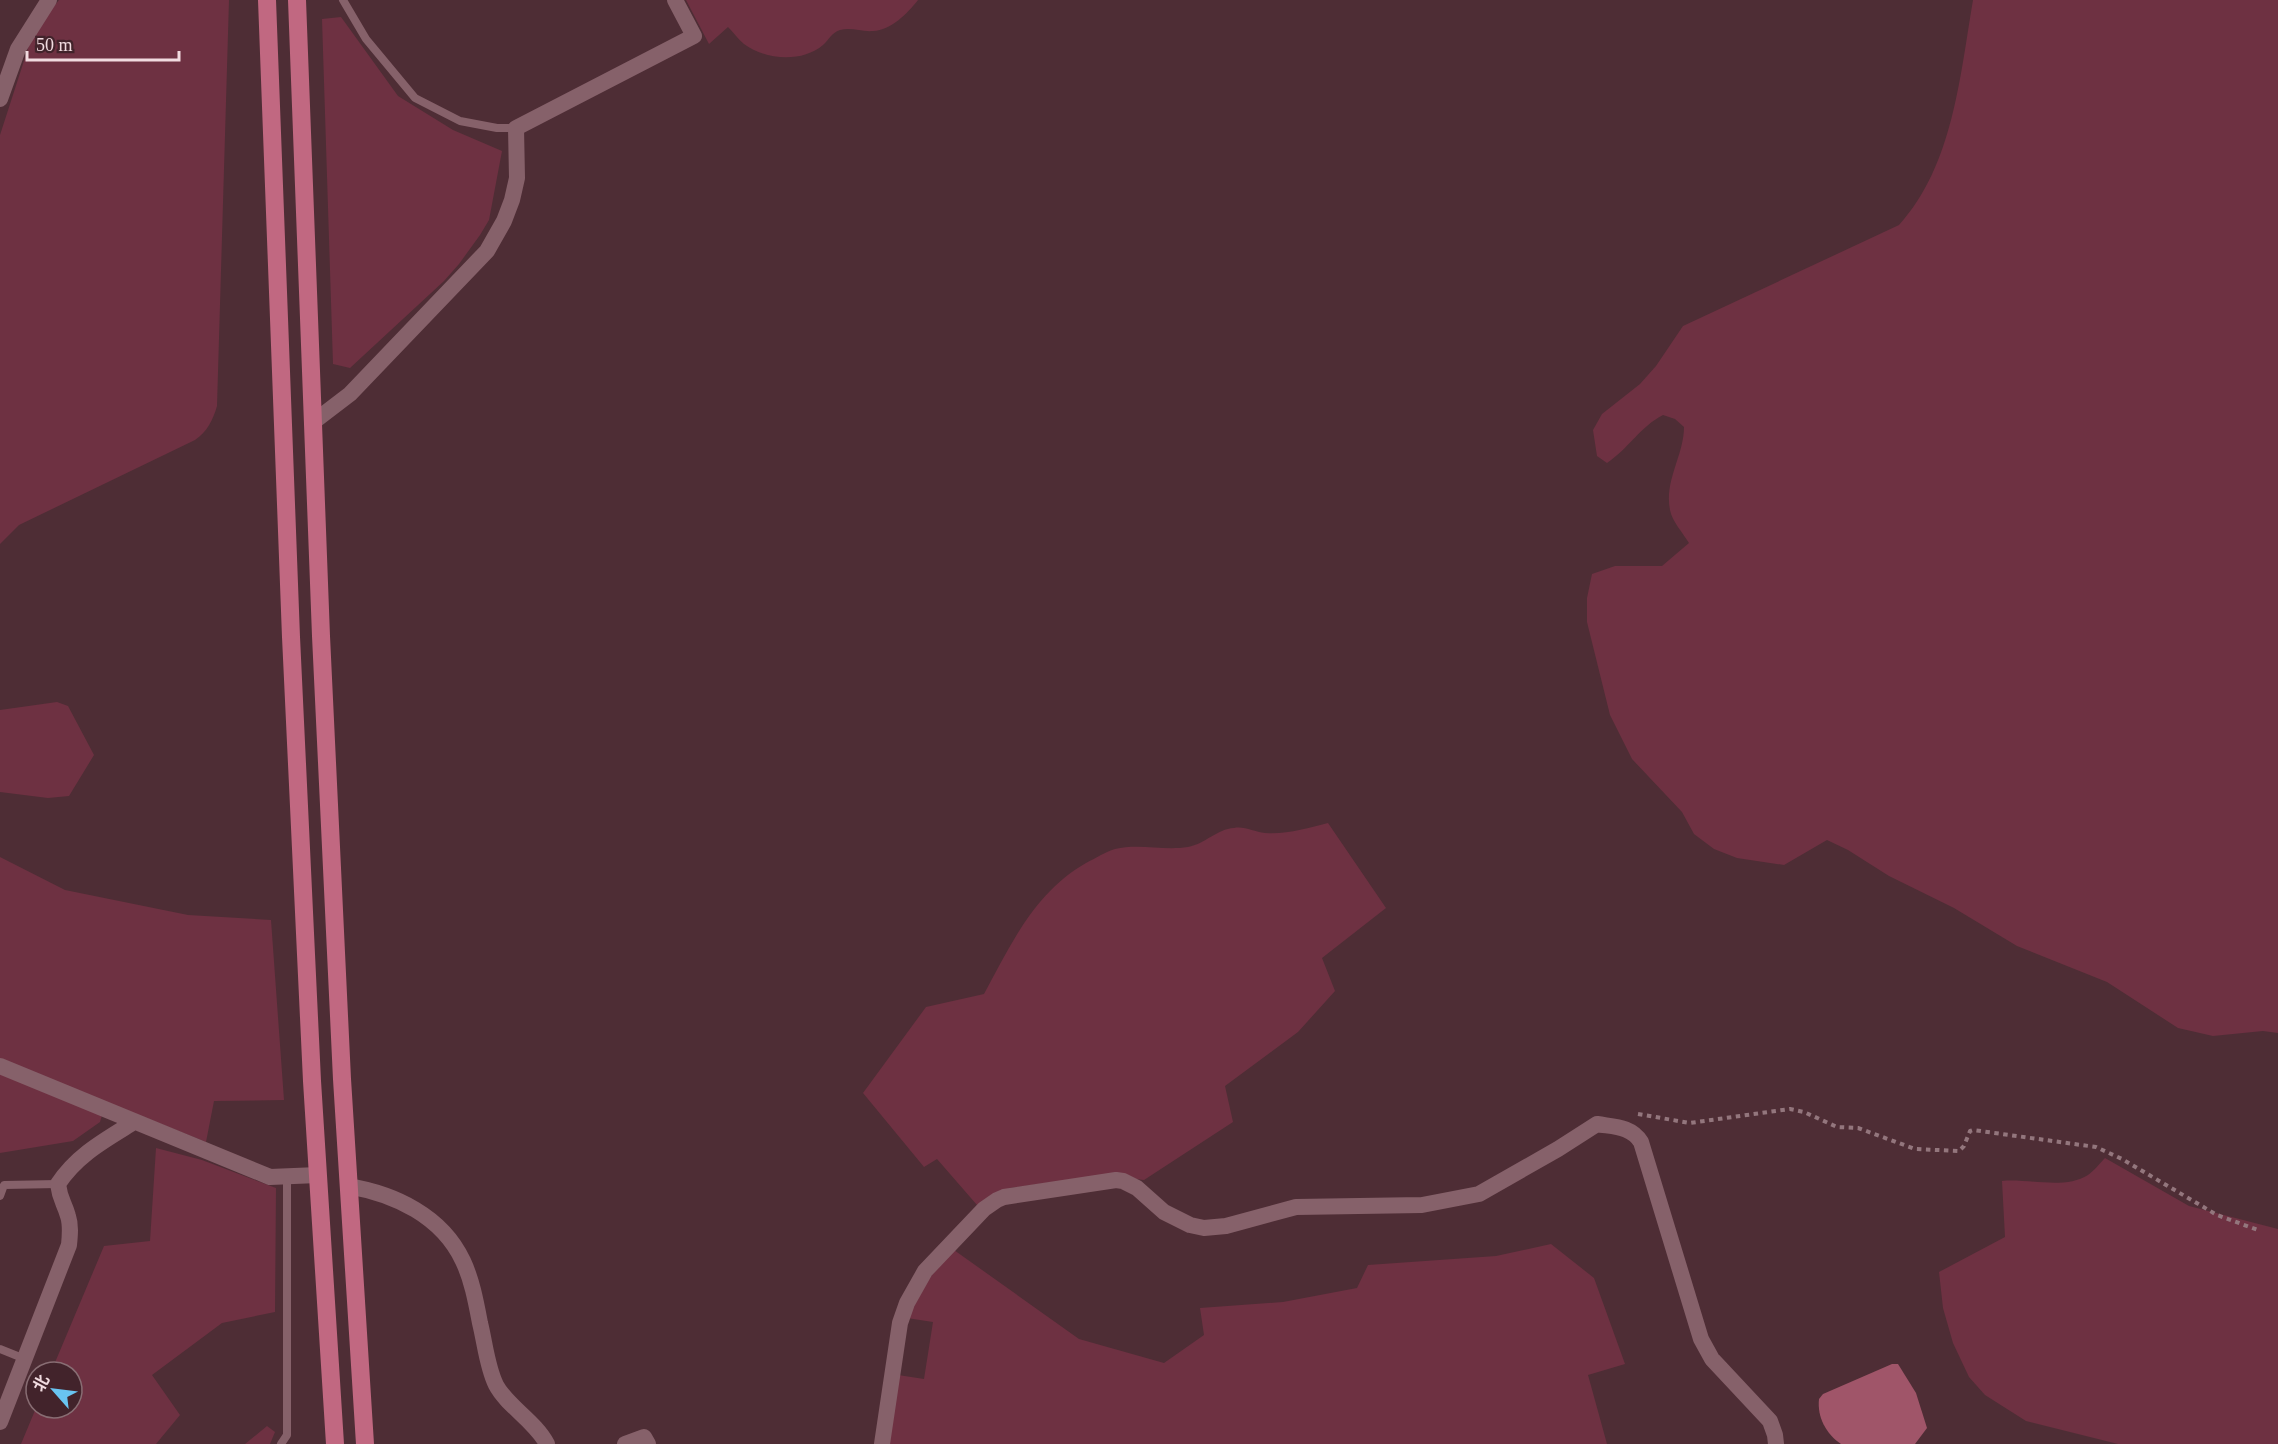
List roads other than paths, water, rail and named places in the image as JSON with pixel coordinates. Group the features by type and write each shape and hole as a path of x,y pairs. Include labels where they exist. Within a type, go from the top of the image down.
{"main road":[{"path":"267,0 291,649 318,1175 335,1444"},
{"path":"297,0 312,423 341,1068 365,1444"}],"street":[{"path":"0,99 18,50 49,0"},
{"path":"312,423 350,394 487,251 504,221 512,200 516,178 516,128 694,36 675,0"},
{"path":"0,1066 270,1177 318,1175"},
{"path":"0,1422 69,1245 70,1226 60,1198 58,1184 75,1162 86,1153 134,1122"},
{"path":"882,1444 897,1338 907,1302 925,1271 984,1209 1004,1197 1116,1180 1123,1181 1137,1188 1164,1212 1204,1228 1226,1226 1296,1207 1422,1205 1479,1194 1597,1124 1625,1128 1637,1136 1641,1142 1701,1339 1712,1359 1770,1421 1776,1444"},
{"path":"348,1186 386,1195 420,1212 442,1231 456,1248 473,1290 496,1384 547,1444"},
{"path":"625,1444 644,1437 648,1444"}],"lane":[{"path":"343,0 366,39 415,98 460,121 497,128 516,128"},
{"path":"281,1444 287,1435 286,1177"},
{"path":"0,1196 4,1185 58,1184"},
{"path":"0,1349 25,1359"}]}
